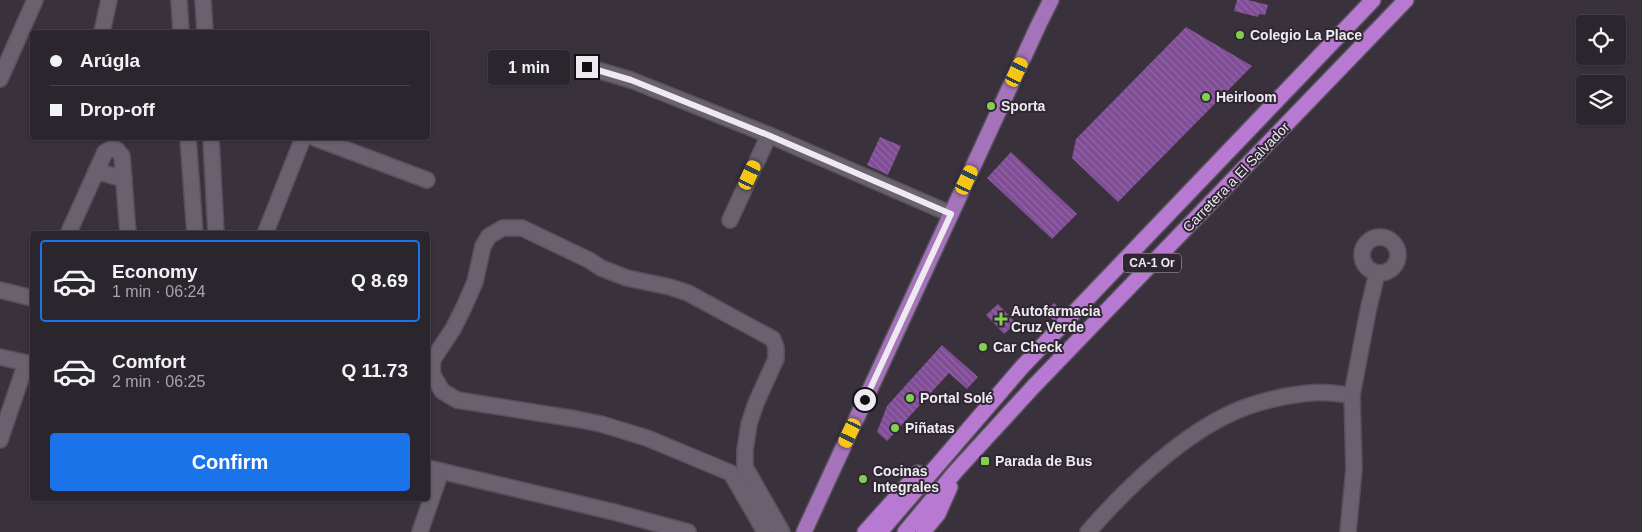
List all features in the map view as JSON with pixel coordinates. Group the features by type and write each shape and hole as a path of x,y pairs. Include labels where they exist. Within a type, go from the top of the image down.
{"highway":[{"name":"Carretera a El Salvador","path":"880,532 1022,367 1373,0"},
{"name":"Carretera a El Salvador","path":"905,532 956,470 1121,295 1406,0"},
{"path":"865,532 956,432 981,414"},
{"path":"923,532 938,514 956,470"}],"main road":[{"path":"804,532 1039,24 1052,0"}],"street":[{"path":"0,79 36,0"},
{"path":"102,30 109,0"},
{"path":"179,0 181,30"},
{"path":"203,0 205,30"},
{"path":"587,67 631,80 768,135 951,214"},
{"path":"730,220 768,135"},
{"path":"188,140 195,231 216,230 211,140"},
{"path":"266,231 302,140"},
{"path":"320,140 428,180"},
{"path":"69,231 105,152 116,149 122,156 128,231"},
{"path":"96,171 124,179"},
{"path":"766,532 738,470 745,450 749,424 756,403 776,359 776,348 773,338 688,293 670,287 627,278 601,268 589,260 522,228 503,228 490,236 483,246 475,282 464,307 434,359 432,371 442,390 457,400 576,418 610,427 738,470 782,532"},
{"path":"1348,532 1354,469 1352,395 1368,311 1378,273"},
{"path":"0,290 30,298"},
{"path":"0,356 29,364 0,440"},
{"path":"1088,532 1106,512 1156,465 1178,446 1215,422 1244,407 1272,399 1311,392 1352,395"},
{"path":"430,487 434,469 614,512 688,532"},
{"path":"420,532 427,501"}],"building":[{"path":"1237,0 1248,0 1268,5 1265,15 1259,14 1258,17 1234,11"},
{"path":"1186,27 1252,66 1118,202 1072,158 1076,139"},
{"path":"880,137 901,146 888,175 867,165"},
{"path":"1011,152 1077,214 1052,239 987,178"},
{"path":"1054,303 1063,313 1054,321 1045,312"},
{"name":"Autofarmacia Cruz Verde","path":"998,304 1016,323 1004,334 986,315"},
{"name":"Portal Solé","path":"942,345 978,377 967,389 949,373 887,441 877,432 887,406"}],"place":[{"name":"Colegio La Place","path":"1240,35"},
{"name":"Heirloom","path":"1206,97"},
{"name":"Sporta","path":"991,106"},
{"name":"Autofarmacia Cruz Verde","path":"1001,319"},
{"name":"Car Check","path":"983,347"},
{"name":"Portal Solé","path":"910,398"},
{"name":"Piñatas","path":"895,428"},
{"name":"Parada de Bus","path":"985,461"},
{"name":"Cocinas Integrales","path":"863,479"}],"route":[{"path":"587,67 631,80 768,135 951,214 865,400"}]}
